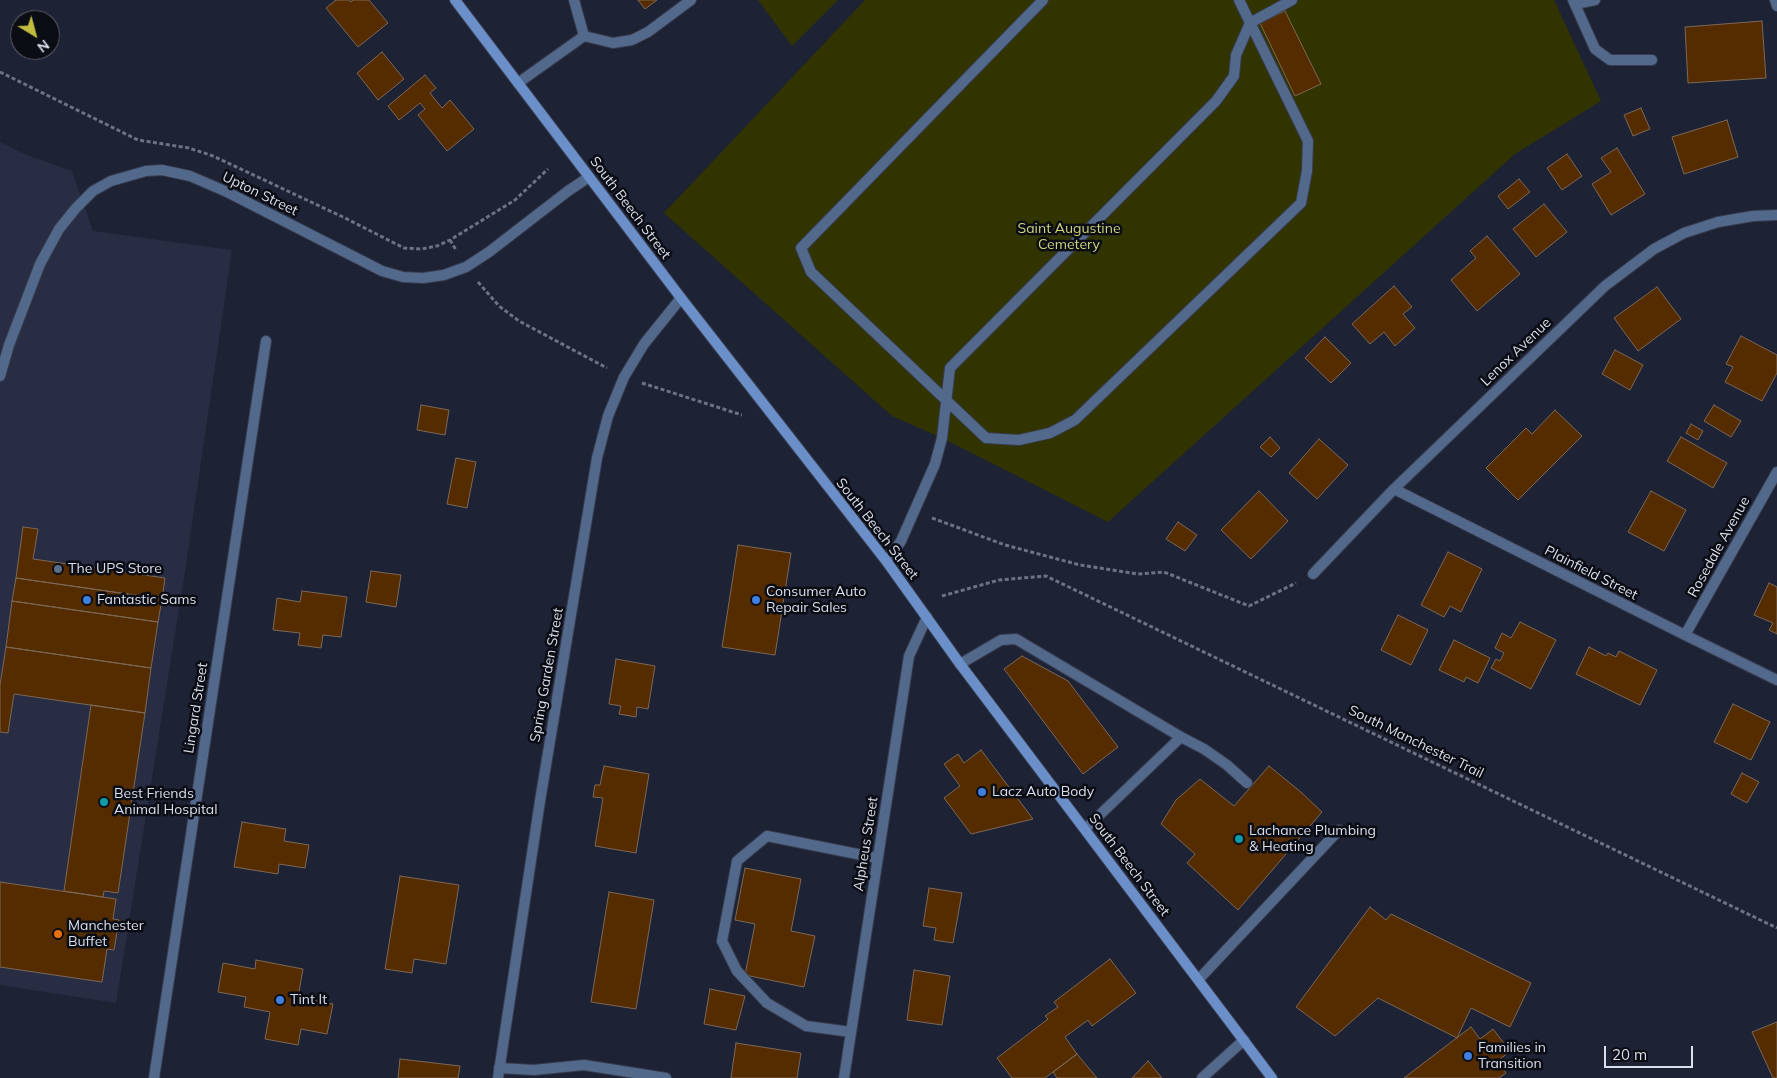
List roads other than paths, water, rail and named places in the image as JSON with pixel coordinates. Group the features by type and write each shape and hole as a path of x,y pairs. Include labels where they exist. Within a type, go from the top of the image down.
{"street":[{"name":"South Beech Street","path":"455,0 681,298 887,562 960,664 1272,1078"},
{"path":"574,0 584,36"},
{"path":"518,83 584,36 613,43 632,40 648,32 691,0"},
{"path":"1043,0 801,248 812,272 986,438 1019,440 1050,433 1074,420 1301,203 1307,170 1308,142 1238,0"},
{"path":"887,562 901,541 935,464 942,438 950,368 1216,101 1234,76 1236,55 1250,23 1292,0"},
{"path":"1595,0 1574,2 1595,49 1610,60 1652,60"},
{"path":"1775,0 1777,6"},
{"name":"Upton Street","path":"0,376 9,345 40,264 59,230 76,208 93,191 111,181 146,171 162,170 190,176 227,192 382,271 403,277 423,278 437,276 466,267 589,177"},
{"name":"Lenox Avenue","path":"1313,574 1394,489 1605,286 1654,249 1684,233 1718,222 1753,216 1777,215"},
{"name":"Spring Garden Street","path":"498,1073 538,810 597,458 608,416 624,377 644,344 681,298"},
{"name":"Lingard Street","path":"154,1078 266,341"},
{"name":"Rosedale Avenue","path":"1685,635 1777,472"},
{"name":"Plainfield Street","path":"1394,489 1777,680"},
{"name":"Alpheus Street","path":"844,1078 909,656 927,617"},
{"path":"960,664 1001,640 1016,639 1204,749 1247,783"},
{"path":"1085,829 1181,737"},
{"path":"1199,980 1339,830"},
{"path":"851,1032 806,1026 767,1003 737,971 722,941 737,861 767,836 877,858"},
{"path":"1202,1078 1244,1040"},
{"path":"498,1073 584,1065 666,1078"}],"place":[{"name":"The UPS Store","path":"58,569"},
{"name":"Fantastic Sams","path":"87,600"},
{"name":"Consumer Auto Repair Sales","path":"756,600"},
{"name":"Lacz Auto Body","path":"982,792"},
{"name":"Best Friends Animal Hospital","path":"104,802"},
{"name":"Lachance Plumbing & Heating","path":"1239,839"},
{"name":"Manchester Buffet","path":"58,934"},
{"name":"Tint It","path":"280,1000"},
{"name":"Families in Transition","path":"1468,1056"}],"park label":[{"name":"Saint Augustine Cemetery","path":"1069,237"}]}
